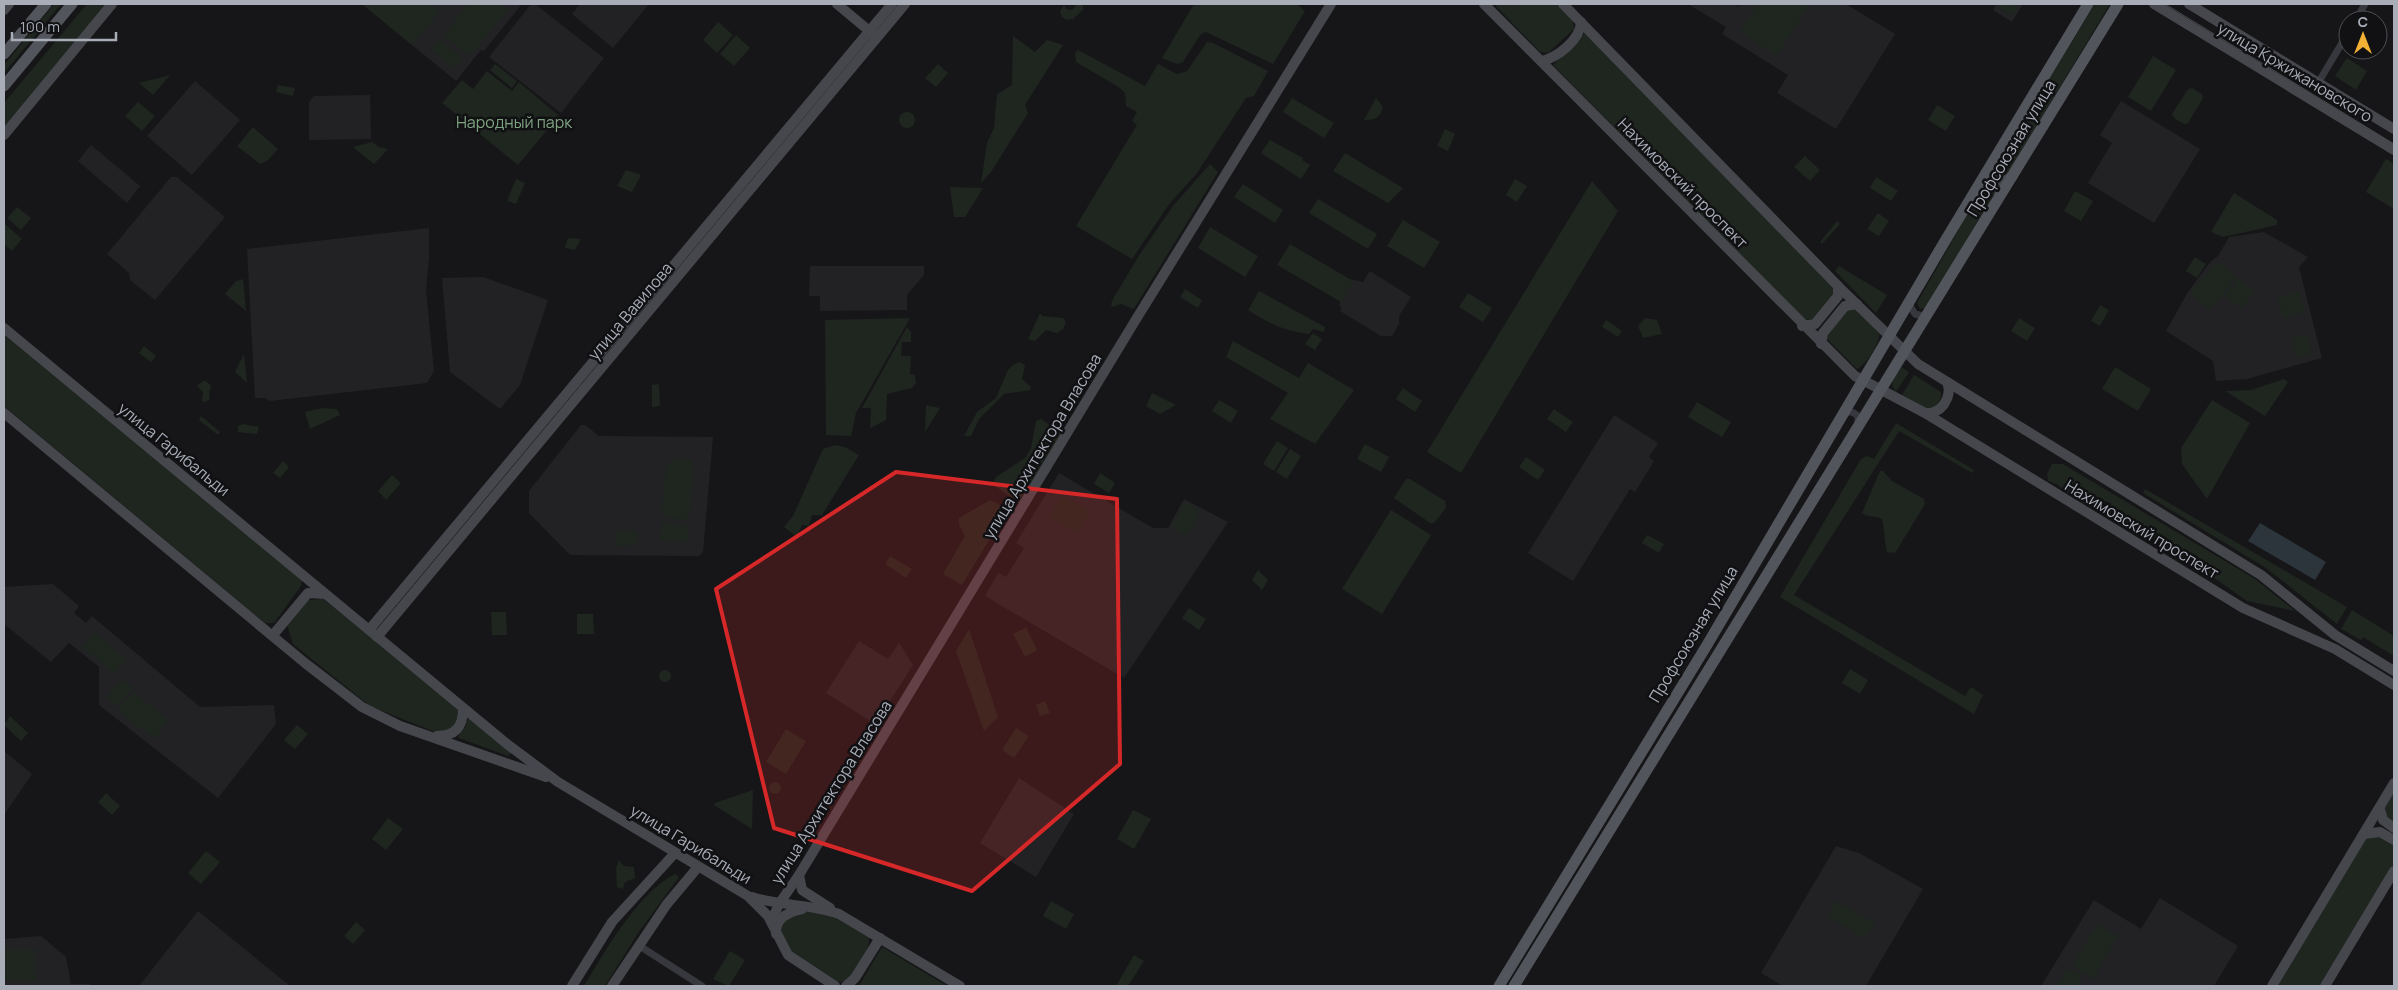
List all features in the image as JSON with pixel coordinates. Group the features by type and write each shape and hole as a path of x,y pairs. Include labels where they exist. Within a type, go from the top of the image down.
{"main road":[{"path":"4,54 46,4"},
{"path":"4,86 72,4"},
{"name":"Профсоюзная улица","path":"1500,986 1707,645 1992,162 2088,4"},
{"name":"Профсоюзная улица","path":"1514,986 2118,4"}],"street":[{"path":"4,10 9,4"},
{"path":"4,135 112,4"},
{"path":"837,4 873,34"},
{"name":"улица Вавилова","path":"873,34 892,4"},
{"name":"улица Вавилова","path":"373,634 873,34 905,4"},
{"name":"улица Архитектора Власова","path":"771,922 779,904 799,875 1128,333 1331,4"},
{"name":"Нахимовский проспект","path":"1484,4 1847,370 1862,381 1925,414 2243,608 2335,649 2394,685"},
{"path":"1564,4 1889,337"},
{"name":"улица Кржижановского","path":"2154,4 2394,150"},
{"name":"улица Кржижановского","path":"2190,4 2394,129"},
{"path":"1542,61 1556,56 1567,46 1579,31 1581,22"},
{"path":"2318,83 2338,50"},
{"path":"1992,162 1990,174 1996,180 2005,181 2013,176"},
{"path":"1978,186 1986,183 1995,186 1998,194 1997,202"},
{"path":"1802,326 1815,324 1838,296 1838,286"},
{"path":"1912,298 1910,306 1915,314 1923,316 1932,309"},
{"path":"1821,344 1823,333 1845,306 1857,304"},
{"name":"улица Гарибальди","path":"4,328 463,709 558,782 748,896 763,909 785,951 792,959 835,986"},
{"name":"Нахимовский проспект","path":"1889,337 1918,364 2261,575 2323,626 2394,671"},
{"path":"1925,414 1936,413 1939,410 1948,396 1947,382"},
{"path":"1842,415 1851,412 1855,413 1859,420 1858,425"},
{"name":"улица Гарибальди","path":"4,413 362,707 400,726 558,782"},
{"path":"273,635 308,593 325,594"},
{"path":"2315,640 2325,634 2323,626"},
{"name":"улица Гарибальди","path":"430,736 451,735 458,730 462,723 463,709"},
{"path":"2272,986 2394,784"},
{"path":"2380,809 2383,820 2394,828"},
{"path":"2364,834 2380,832 2394,840"},
{"path":"572,986 612,922 634,897 667,865 675,853"},
{"path":"612,986 667,904 698,867"},
{"path":"2325,986 2394,871"},
{"path":"799,875 802,890 960,986"},
{"name":"улица Архитектора Власова","path":"748,896 779,904"},
{"path":"779,904 825,909 839,914"},
{"path":"776,934 777,923 785,915 808,907"},
{"path":"846,986 855,978 880,938"},
{"path":"638,945 702,986"}],"highlighted area":[{"path":"896,472 1117,499 1120,764 972,891 774,828 716,589"}],"shaded area":[{"path":"362,4 522,4 484,51 481,50 456,81"},
{"path":"531,4 535,4 604,58 561,113 489,57"},
{"path":"580,4 649,4 613,48 572,14"},
{"path":"1688,4 1739,4 1736,10 1740,4 1846,4 1895,34 1836,129 1777,93 1788,75 1722,34 1726,27"},
{"path":"1997,4 2023,4 2012,22 1993,10"},
{"path":"195,81 240,120 192,175 147,136"},
{"path":"370,95 371,139 309,140 309,102 314,96"},
{"path":"2121,101 2200,149 2154,223 2088,183 2112,143 2100,135"},
{"path":"91,145 140,186 127,203 78,161"},
{"path":"171,177 177,177 225,217 155,300 130,280 129,273 107,254"},
{"path":"429,228 426,290 434,371 427,383 270,401 265,398 255,398 247,249"},
{"path":"2264,232 2308,257 2299,267 2322,358 2247,379 2216,381 2213,361 2166,331 2188,292 2210,262 2218,256 2229,237"},
{"path":"810,266 924,266 924,275 907,295 907,310 820,311 820,296 809,296"},
{"path":"1370,271 1411,297 1399,316 1399,324 1392,336 1381,336 1340,311 1342,308 1339,305 1350,279 1363,282"},
{"path":"483,277 548,300 520,385 500,409 450,372 442,278"},
{"path":"1614,415 1658,443 1649,457 1654,461 1635,492 1630,489 1573,581 1528,553"},
{"path":"581,425 585,425 599,436 713,437 703,552 699,556 570,555 529,513 529,491"},
{"path":"1059,473 1153,528 1168,528 1184,499 1228,522 1124,678 985,596 998,573 1006,577 1024,548 1016,543"},
{"path":"2260,523 2326,562 2315,580 2248,541"},
{"path":"53,584 79,606 74,613 86,623 92,616 200,707 274,705 276,724 218,798 99,705 99,667 69,643 51,662 4,624 4,587"},
{"path":"859,641 888,659 899,643 913,665 875,724 826,693"},
{"path":"4,751 32,774 4,815"},
{"path":"1019,778 1074,814 1036,877 980,843"},
{"path":"1836,846 1859,853 1923,889 1866,986 1783,986 1761,973"},
{"path":"2160,898 2238,946 2214,986 2041,986 2094,900 2141,929"},
{"path":"198,911 290,986 139,986"},
{"path":"41,936 66,957 71,984 89,984 91,986 4,986 4,939"}],"green space":[{"path":"54,4 61,4 4,73 4,65"},
{"path":"87,4 109,4 4,130 4,103"},
{"path":"362,4 431,4 440,11 412,45"},
{"path":"469,4 502,4 509,9 470,56 443,35"},
{"path":"1078,4 1083,4 1083,10 1073,19 1067,20 1062,17 1060,11 1064,5 1066,9 1072,10"},
{"path":"1194,4 1297,4 1305,11 1273,64 1206,32 1200,35 1183,62 1177,64 1162,58"},
{"path":"1494,4 1557,4 1573,20 1574,29 1548,53 1540,52"},
{"path":"1758,4 1810,4 1777,56 1740,32"},
{"path":"2001,4 2009,4 2017,8 2012,16 1998,8"},
{"path":"2095,4 2110,4 2006,176 1997,177 1994,169"},
{"path":"718,22 733,35 717,53 703,40"},
{"path":"1585,33 1835,289 1831,300 1813,319 1805,320 1553,65"},
{"path":"736,35 750,48 734,66 720,54"},
{"path":"1013,36 1035,52 1047,40 1063,45 1025,105 1028,113 991,172 981,183 987,143 994,128 997,94 1012,85"},
{"path":"440,39 463,58 454,69 431,50"},
{"path":"1207,42 1213,43 1268,71 1254,96 1246,98 1197,173 1170,203 1132,259 1076,226 1137,125 1132,121 1137,112 1126,106 1125,93 1120,88 1076,62 1075,53 1078,50 1145,86 1158,64 1177,74 1187,71"},
{"path":"2153,56 2176,70 2151,111 2128,97"},
{"path":"2346,60 2350,60 2367,71 2356,90 2335,76"},
{"path":"495,64 517,81 512,88 490,70"},
{"path":"938,64 948,73 936,87 925,78"},
{"name":"Народный парк","path":"487,71 512,91 519,82 559,116 518,165 442,103 462,80 473,89"},
{"path":"170,75 153,95 139,83"},
{"path":"278,85 295,88 293,96 276,92"},
{"path":"2192,88 2202,94 2203,98 2188,123 2184,124 2174,118 2172,114 2188,89"},
{"path":"1292,98 1334,123 1324,138 1283,112"},
{"path":"1376,98 1383,107 1379,116 1371,120 1364,120"},
{"path":"138,102 155,116 142,131 125,116"},
{"path":"1937,105 1955,116 1946,131 1928,120"},
{"path":"907,112 913,114 915,120 913,126 907,128 901,126 899,120 901,114"},
{"path":"253,127 278,149 267,161 260,164 237,146"},
{"path":"1445,129 1455,134 1448,151 1437,146"},
{"path":"1270,140 1303,158 1302,160 1310,165 1301,179 1261,153"},
{"path":"372,142 379,147 388,149 374,164 353,147"},
{"path":"1345,153 1403,188 1388,203 1333,171"},
{"path":"1805,156 1820,170 1810,181 1794,167"},
{"path":"2386,159 2394,164 2394,209 2366,192"},
{"path":"1210,164 1218,172 1135,307 1133,309 1121,304 1112,307 1111,304 1114,297 1140,254 1173,206"},
{"path":"626,170 641,175 632,192 617,186"},
{"path":"1876,177 1898,191 1891,201 1870,188"},
{"path":"516,179 525,183 516,204 507,201"},
{"path":"1515,179 1527,186 1517,202 1506,195"},
{"path":"1592,181 1618,211 1461,473 1427,452"},
{"path":"1243,184 1283,210 1275,223 1234,197"},
{"path":"950,187 983,188 965,217 954,217"},
{"path":"1983,187 1990,187 1994,194 1925,308 1920,309 1917,303"},
{"path":"2075,191 2093,201 2081,221 2064,211"},
{"path":"2234,193 2277,220 2277,225 2223,237 2211,232"},
{"path":"1318,199 1377,234 1368,249 1309,213"},
{"path":"17,207 31,218 21,230 7,218"},
{"path":"1878,213 1889,221 1879,236 1867,229"},
{"path":"1403,220 1440,242 1424,268 1387,246"},
{"path":"1837,221 1840,224 1822,244 1820,242"},
{"path":"4,223 22,239 12,251 4,244"},
{"path":"1210,227 1258,256 1245,277 1198,248"},
{"path":"568,238 581,239 575,250 565,248"},
{"path":"1290,244 1353,281 1341,302 1277,265"},
{"path":"2195,257 2206,264 2197,278 2186,271"},
{"path":"2217,261 2237,277 2210,310 2190,293"},
{"path":"1839,266 1887,295 1876,313 1835,271"},
{"path":"243,279 246,311 225,294 236,281"},
{"path":"2239,279 2255,292 2241,308 2225,295"},
{"path":"1185,289 1202,300 1198,308 1180,297"},
{"path":"1259,291 1325,327 1324,332 1313,329 1309,334 1292,331 1269,323 1255,315 1248,310"},
{"path":"2299,291 2304,312 2283,318 2278,297"},
{"path":"1468,293 1492,308 1483,322 1459,307"},
{"path":"2100,305 2109,310 2100,326 2091,321"},
{"path":"1845,308 1855,309 1880,332 1872,353 1865,363 1857,369 1825,337"},
{"path":"1040,313 1042,316 1063,318 1066,322 1063,329 1057,333 1046,330 1035,341 1028,339"},
{"path":"910,318 856,413 851,436 826,435 825,320"},
{"path":"1645,318 1657,320 1662,334 1643,338 1638,326"},
{"path":"2019,318 2035,328 2027,341 2011,331"},
{"path":"1606,320 1622,331 1618,337 1602,327"},
{"path":"907,327 911,332 911,342 902,342 901,356 911,356 910,374 915,375 916,383 912,388 887,394 886,420 870,428 871,408 862,408"},
{"path":"4,332 302,580 301,586 274,623 265,623 4,406"},
{"path":"1313,333 1322,339 1315,350 1305,344"},
{"path":"2308,335 2312,354 2296,357 2292,338"},
{"path":"1233,341 1299,378 1308,363 1354,390 1315,444 1270,419 1288,393 1226,357"},
{"path":"144,346 156,356 151,362 139,353"},
{"path":"244,354 247,383 235,372"},
{"path":"1019,362 1025,365 1022,379 1031,387 1030,390 1004,394 979,419 971,436 964,436 977,412 996,398 1008,370"},
{"path":"1901,367 1909,372 1896,392 1892,383"},
{"path":"2115,367 2151,389 2138,411 2102,389"},
{"path":"1914,375 1941,392 1941,398 1938,403 1929,411 1902,395"},
{"path":"2284,379 2288,382 2265,416 2225,391 2251,390"},
{"path":"206,381 211,386 210,399 205,402 202,401 203,392 197,386"},
{"path":"659,384 660,406 652,407 652,385"},
{"path":"1403,388 1422,401 1415,412 1396,399"},
{"path":"1152,393 1176,405 1160,414 1146,406"},
{"path":"1219,400 1238,411 1231,423 1212,411"},
{"path":"2212,400 2250,423 2207,499 2182,464 2181,448"},
{"path":"1697,402 1731,422 1722,437 1688,417"},
{"path":"926,405 940,408 925,432"},
{"path":"323,408 337,409 340,415 310,429 305,412"},
{"path":"1554,409 1573,422 1566,432 1547,419"},
{"path":"201,416 220,432 218,435 199,420"},
{"path":"1041,419 1062,433 1019,503 995,486 993,482 996,477 1025,458 1031,448 1036,421"},
{"path":"1896,423 1974,470 1972,473 1899,431 1794,595 1965,696 1971,687 1983,695 1974,714 1780,597 1861,459 1867,456 1874,459"},
{"path":"243,424 259,427 257,434 238,432 238,426"},
{"path":"1277,441 1288,448 1274,471 1263,464"},
{"path":"1365,444 1389,457 1381,472 1357,459"},
{"path":"835,445 845,447 859,455 822,515 812,515 809,526 802,525 797,537 784,527 793,516 823,449"},
{"path":"1290,449 1301,456 1287,479 1276,472"},
{"path":"1526,457 1545,470 1538,480 1519,467"},
{"path":"673,459 690,460 694,465 690,513 685,520 667,518 662,512 666,466"},
{"path":"283,461 289,467 280,478 273,473"},
{"path":"2052,464 2063,464 2255,579 2295,611 2247,601 2193,563 2174,555 2150,537 2131,527 2120,525 2109,508 2111,503 2099,499 2085,504 2048,481 2047,474"},
{"path":"1880,471 1883,471 1892,481 1924,499 1925,504 1895,553 1887,552 1882,519 1862,513"},
{"path":"1100,473 1115,483 1109,493 1094,484"},
{"path":"392,475 401,483 386,500 378,491"},
{"path":"1406,479 1410,479 1445,501 1446,508 1434,523 1430,523 1394,498"},
{"path":"2145,489 2347,607 2337,624 2266,568 2143,493"},
{"path":"1062,495 1090,511 1078,533 1049,517"},
{"path":"990,500 1003,506 1006,512 962,585 943,574 965,536 959,525 959,518"},
{"path":"1185,502 1201,511 1187,536 1171,527"},
{"path":"1391,510 1431,535 1382,614 1342,589"},
{"path":"662,523 689,526 688,542 660,540"},
{"path":"637,530 637,545 616,546 616,531"},
{"path":"1647,535 1664,544 1659,553 1642,543"},
{"path":"890,556 912,569 906,578 885,564"},
{"path":"1258,570 1268,580 1262,590 1252,580"},
{"path":"323,599 458,708 459,722 450,732 435,732 370,706 293,644 287,625 306,600"},
{"path":"1189,608 1206,619 1199,630 1182,618"},
{"path":"2352,610 2394,636 2394,656 2363,637 2361,640 2341,629"},
{"path":"491,612 506,612 507,635 492,635"},
{"path":"577,614 593,614 594,634 577,634"},
{"path":"1026,627 1037,650 1025,657 1013,634"},
{"path":"969,629 998,717 984,731 956,651"},
{"path":"95,632 126,660 114,674 82,647"},
{"path":"1850,669 1868,680 1860,694 1842,683"},
{"path":"665,670 671,676 665,682 659,676"},
{"path":"122,679 133,688 117,707 106,698"},
{"path":"133,692 169,720 154,739 118,711"},
{"path":"1045,701 1050,713 1040,716 1036,705"},
{"path":"10,716 28,733 21,741 4,725"},
{"path":"468,718 513,751 508,756 459,738 458,736 465,728"},
{"path":"297,725 308,734 295,749 284,740"},
{"path":"1016,728 1029,736 1014,758 1002,750"},
{"path":"786,729 806,741 786,774 766,762"},
{"path":"777,782 780,783 780,793 773,794 770,793 769,786 770,783"},
{"path":"753,790 752,829 714,805 715,803"},
{"path":"2394,791 2394,824 2387,819 2385,807"},
{"path":"106,793 120,806 112,815 98,802"},
{"path":"1133,810 1151,819 1134,849 1117,839"},
{"path":"388,818 403,829 386,850 372,839"},
{"path":"2378,835 2394,845 2394,863 2319,986 2278,986 2367,837"},
{"path":"206,851 220,862 201,884 188,873"},
{"path":"619,860 624,866 634,867 635,878 625,882 623,889 617,887 616,868"},
{"path":"675,874 679,877 638,933 605,986 584,986 612,940 635,909 647,895"},
{"path":"1051,901 1074,914 1066,929 1043,916"},
{"path":"1836,901 1875,923 1865,939 1827,916"},
{"path":"800,912 825,912 869,937 864,957 848,979 836,982 798,958 784,941 781,931 783,921"},
{"path":"356,922 365,930 353,944 344,936"},
{"path":"2097,924 2118,936 2093,979 2072,967"},
{"path":"882,947 947,986 859,986"},
{"path":"4,949 35,949 36,980 4,980"},
{"path":"730,951 745,960 729,986 713,979"},
{"path":"1134,955 1144,961 1128,986 1116,986"},
{"path":"2068,968 2083,976 2077,986 2057,986"}],"tram line":[{"path":"2165,4 2394,144"}]}
